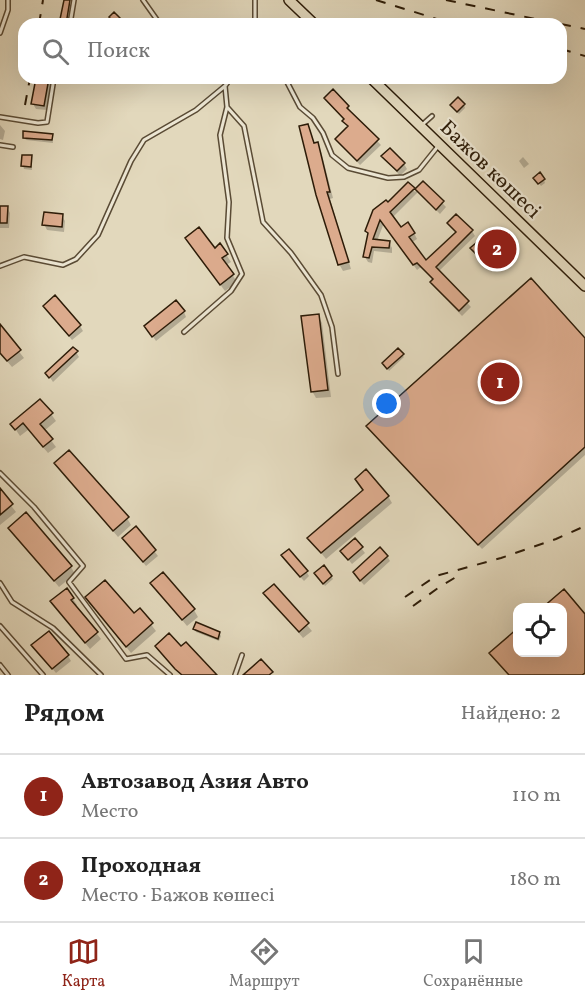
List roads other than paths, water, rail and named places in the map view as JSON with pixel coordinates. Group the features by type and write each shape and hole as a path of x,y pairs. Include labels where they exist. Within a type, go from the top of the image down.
{"main road":[{"path":"289,0 308,18"},
{"name":"Бажов көшесі","path":"377,84 585,286"}],"lane":[{"path":"0,33 8,10 8,0"},
{"path":"71,18 74,0"},
{"path":"143,0 156,18"},
{"path":"255,0 255,18"},
{"path":"0,117 38,123 47,122 53,84"},
{"path":"288,84 300,107 313,118 323,134 332,155 348,168 388,178 404,177 419,170 440,144"},
{"path":"184,332 231,291 242,274 227,238 229,202 220,135 227,107 225,86"},
{"path":"0,266 24,258 63,264 76,259 98,235 131,161 144,140 196,110 225,86"},
{"path":"227,107 244,126 263,222 291,253 321,295 332,327 338,374"},
{"path":"421,126 432,116"},
{"path":"0,145 13,147"},
{"path":"0,473 34,507 83,566 69,582 126,659 147,655 170,675"},
{"path":"0,583 12,602 53,628 102,675"},
{"path":"0,626 43,675"},
{"path":"235,675 242,655"},
{"path":"0,665 8,675"}],"railway":[{"path":"40,18 43,0"},
{"path":"376,0 434,18"},
{"path":"446,0 531,18"},
{"path":"567,25 585,29"},
{"path":"567,51 585,56"},
{"path":"25,105 29,84"},
{"path":"405,597 436,576 501,558 556,539 585,526"},
{"path":"413,606 461,574"}],"place":[{"name":"Проходная","path":"497,249"},
{"name":"Автозавод Азия Авто","path":"500,382"}]}
